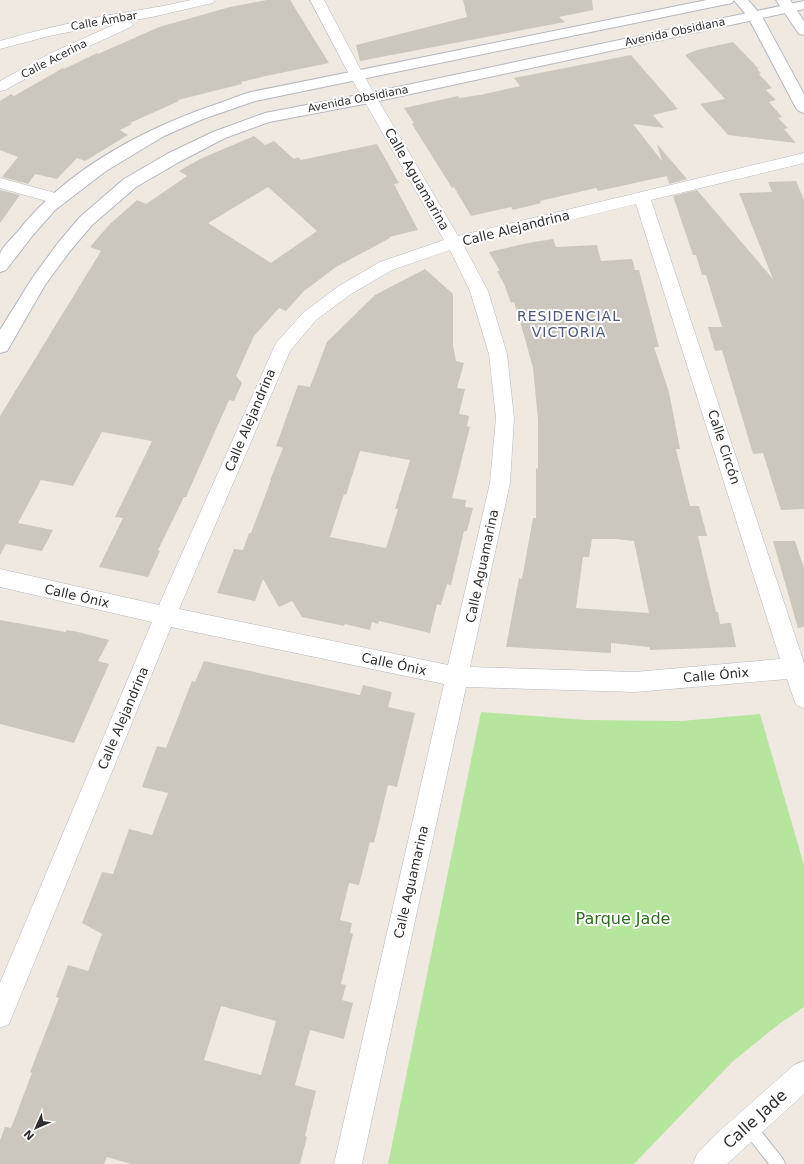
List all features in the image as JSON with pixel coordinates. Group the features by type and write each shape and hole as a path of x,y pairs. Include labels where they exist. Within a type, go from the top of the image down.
{"street":[{"name":"Calle Ámbar","path":"0,45 47,32 105,20 152,13 208,0"},
{"name":"Calle Aguamarina","path":"318,0 369,98 454,243 479,291 498,354 505,418 500,483 348,1164"},
{"name":"Avenida Obsidiana","path":"0,266 24,234 57,199 101,167 146,139 199,116 251,97 727,0"},
{"path":"741,0 754,16 804,108"},
{"name":"Avenida Obsidiana","path":"0,346 39,282 64,247 86,221 130,183 173,158 219,135 265,118 369,98 754,16 792,4"},
{"path":"792,4 804,31"},
{"name":"Calle Acerina","path":"0,87 56,56 152,13"},
{"name":"Calle Alejandrina","path":"0,1015 166,616 282,348 310,316 345,290 386,266 454,243 804,158"},
{"path":"0,183 57,199"},
{"name":"Calle Circón","path":"642,197 804,698"},
{"name":"Calle Ónix","path":"0,578 166,616 457,677 636,682 795,668"},
{"name":"Calle Jade","path":"707,1164 725,1145 804,1075"}],"lane":[{"path":"747,1125 778,1164"}],"green space":[{"name":"Parque Jade","path":"481,712 586,720 681,721 760,714 804,865 804,1007 779,1024 732,1062 634,1164 388,1164"}],"building":[{"path":"267,0 290,0 329,63 241,82 242,84 178,100 179,101 130,123 132,124 120,130 128,135 85,161 77,158 57,179 35,174 28,184 2,177 18,157 0,150 0,101 11,94 14,96 63,68 64,69 97,53 98,54 159,27 230,7"},
{"path":"463,0 592,0 593,10 559,17 565,22 360,61 356,45 467,17"},
{"path":"733,42 759,69 757,69 761,73 759,74 772,88 766,90 776,100 769,102 782,117 778,118 788,128 784,129 796,143 728,135 700,104 725,99 685,55 697,50"},
{"path":"631,55 678,109 653,115 664,128 633,124 662,161 657,144 687,179 669,184 667,176 598,191 596,188 540,201 541,203 513,210 511,207 471,216 454,187 452,188 412,124 414,123 404,108 458,96 459,98 480,95 520,86 514,78"},
{"path":"254,136 265,145 274,141 294,159 298,157 301,160 377,144 399,183 394,184 418,230 389,237 390,238 336,267 304,291 286,311 279,308 254,336 236,376 242,383 234,401 229,400 186,497 184,497 158,550 160,551 148,577 99,567 123,518 115,517 152,441 102,432 73,486 41,480 18,523 53,530 42,551 6,544 0,555 0,416 101,251 90,247 109,225 137,200 146,204 187,176 179,171 200,159","holes":["268,187 317,231 271,263 208,223"]},
{"path":"796,181 804,200 804,509 781,510 763,453 753,454 722,350 715,351 708,327 722,327 706,275 702,275 696,255 693,255 673,196 697,190 773,279 739,193 772,192 768,182"},
{"path":"0,190 20,195 0,223"},
{"path":"553,239 556,247 597,245 601,261 632,259 635,270 639,270 659,347 654,347 669,392 680,449 676,449 690,506 699,506 707,536 698,536 716,612 718,612 720,624 731,623 736,647 650,650 649,647 611,643 611,653 506,647 519,578 522,579 533,518 536,518 538,419 533,368 523,332 514,302 511,303 504,284 497,271 500,271 489,252","holes":["592,539 634,541 649,613 576,608 583,557 589,557"]},
{"path":"425,269 453,294 453,345 456,361 464,363 457,388 465,389 459,414 469,416 467,426 470,427 452,498 466,500 465,507 473,508 467,531 464,531 451,585 447,584 441,605 437,604 430,633 379,621 378,624 372,622 370,630 302,617 292,601 279,607 263,579 255,601 217,593 234,549 243,550 249,533 251,533 283,448 276,446 298,385 310,387 327,342 375,295","holes":["360,451 410,460 395,509 398,509 386,548 330,537 344,494 346,495"]},
{"path":"773,541 795,541 804,568 804,627 798,628"},
{"path":"0,620 66,632 66,630 78,632 109,640 98,661 109,664 74,743 0,724"},
{"path":"204,661 360,695 363,685 392,692 388,707 415,713 397,787 388,785 374,843 370,842 359,885 349,883 340,920 352,923 350,933 353,934 341,984 346,985 342,1000 353,1003 344,1039 310,1030 295,1085 316,1091 300,1164 131,1164 107,1157 104,1164 0,1164 0,1140 5,1127 11,1128 32,1073 30,1072 59,998 56,997 68,965 88,971 102,934 82,923 102,872 113,874 129,829 152,835 168,793 142,787 157,746 166,748 192,681 195,682","holes":["221,1006 276,1021 261,1075 204,1060"]}],"district":[{"name":"RESIDENCIAL VICTORIA","path":"569,324"}]}
